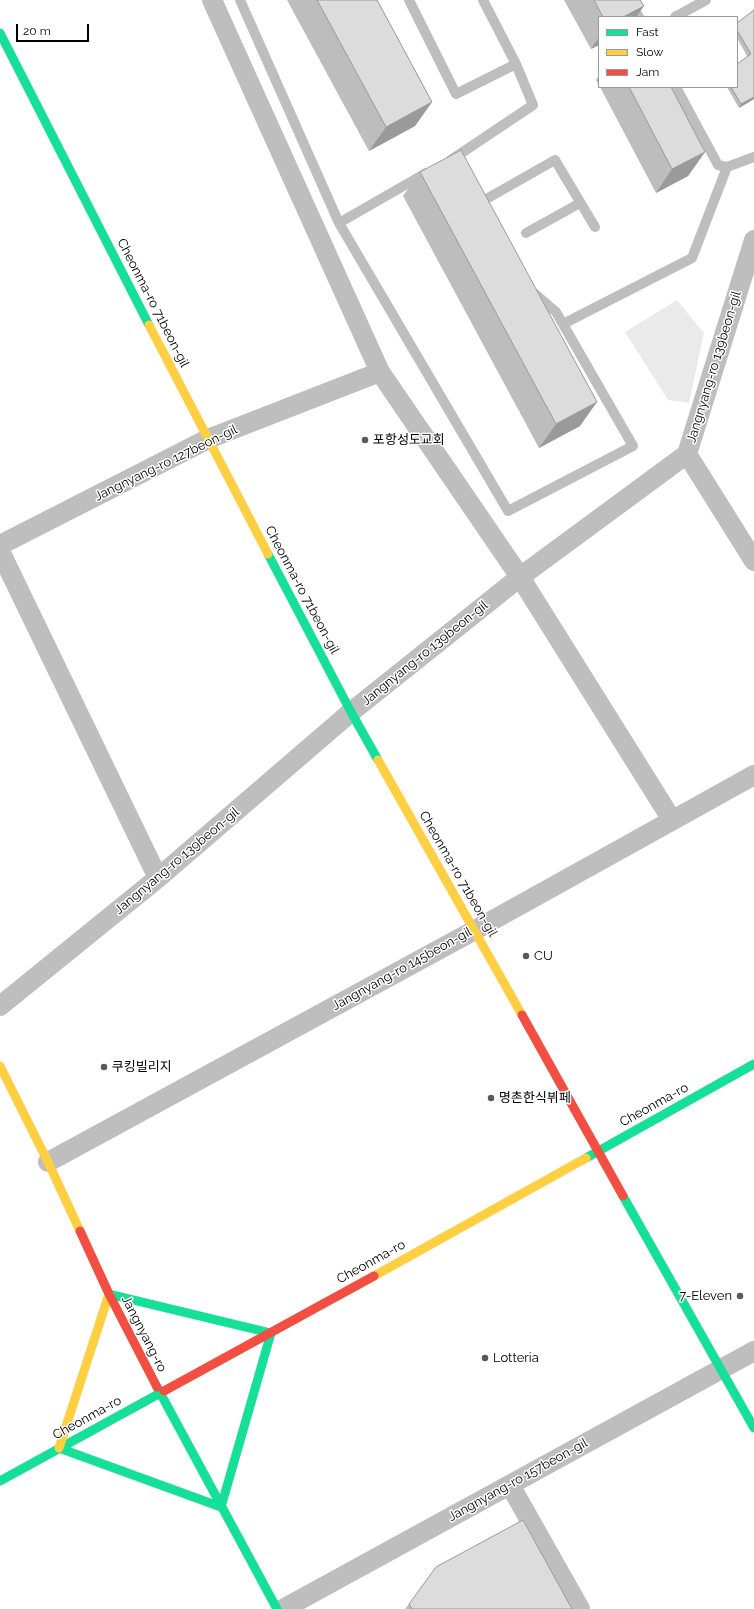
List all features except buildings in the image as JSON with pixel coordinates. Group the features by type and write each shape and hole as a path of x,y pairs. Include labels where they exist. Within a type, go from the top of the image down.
{"street":[{"path":"212,0 380,372 520,577 672,820"},
{"name":"Cheonma-ro 71beon-gil","path":"0,33 208,439 351,712 599,1150 754,1428"},
{"name":"Jangnyang-ro 139beon-gil","path":"0,1006 158,878 351,712 520,577 687,454 754,240"},
{"name":"Jangnyang-ro 127beon-gil","path":"0,545 208,439 380,372"},
{"path":"687,454 754,561"},
{"path":"0,551 158,878"},
{"name":"Jangnyang-ro 145beon-gil","path":"48,1162 475,930 754,775"},
{"name":"Cheonma-ro","path":"0,1481 272,1333 754,1064"},
{"name":"Jangnyang-ro","path":"0,1066 48,1162 109,1294 160,1394 277,1609"},
{"path":"109,1294 272,1333 221,1507 59,1448 109,1294"},
{"name":"Jangnyang-ro 157beon-gil","path":"283,1609 754,1351"},
{"path":"510,1484 580,1609"}],"lane":[{"path":"240,0 339,223 508,511 633,446 556,312 535,296 528,282"},
{"path":"409,0 456,94 516,64"},
{"path":"339,223 438,167 457,160 533,105 516,64 483,0"},
{"path":"630,0 638,16"},
{"path":"677,16 702,1"},
{"path":"677,88 718,165 727,167 754,157"},
{"path":"481,202 556,160 595,227"},
{"path":"563,324 692,258 727,167"},
{"path":"526,233 580,203"}],"shaded area":[{"path":"677,300 704,333 689,403 668,400 625,332"}],"traffic: fast":[{"path":"0,33 149,325"},
{"path":"268,554 351,712 378,760"},
{"path":"586,1158 754,1064"},
{"path":"623,1196 754,1428"},
{"path":"109,1294 271,1333"},
{"path":"221,1507 271,1333"},
{"path":"157,1387 277,1609"},
{"path":"0,1481 164,1391"},
{"path":"59,1448 221,1507"}],"traffic: slow":[{"path":"149,325 268,554"},
{"path":"378,760 522,1015"},
{"path":"0,1066 48,1162 80,1231"},
{"path":"374,1276 586,1158"},
{"path":"59,1448 109,1294"}],"traffic: jam":[{"path":"522,1015 623,1196"},
{"path":"80,1231 109,1294 157,1387"},
{"path":"164,1391 374,1276"}],"place":[{"name":"포항성도교회","path":"365,440"},
{"name":"CU","path":"526,956"},
{"name":"쿠킹빌리지","path":"104,1067"},
{"name":"명촌한식뷔페","path":"491,1098"},
{"name":"7-Eleven","path":"740,1296"},
{"name":"Lotteria","path":"485,1358"}]}
